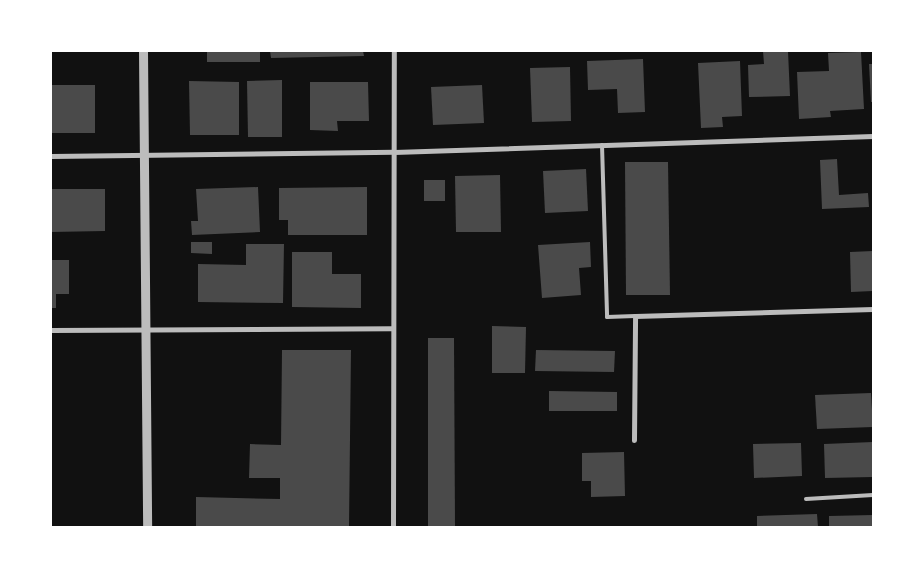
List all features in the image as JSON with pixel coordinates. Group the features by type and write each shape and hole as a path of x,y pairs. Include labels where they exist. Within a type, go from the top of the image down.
{"street":[{"path":"144,51 147,527"},
{"path":"393,527 394,51"},
{"path":"51,156 394,152 873,136"},
{"path":"634,440 635,316 873,309"},
{"path":"51,330 392,328"}],"lane":[{"path":"602,145 607,317 635,316"},
{"path":"806,498 873,495"}],"building":[{"path":"207,51 260,51 260,62 207,62"},
{"path":"270,51 363,51 364,56 271,58"},
{"path":"763,51 788,51 790,96 749,97 748,65 764,64"},
{"path":"861,52 864,109 830,111 831,117 799,119 797,72 829,71 828,53"},
{"path":"643,59 645,112 618,113 617,89 588,90 587,61"},
{"path":"740,61 742,116 722,117 723,127 701,128 698,63"},
{"path":"869,64 873,64 873,102 871,102"},
{"path":"570,67 571,121 532,122 530,68"},
{"path":"282,80 282,137 248,137 247,81"},
{"path":"189,81 239,82 239,135 190,135"},
{"path":"310,82 368,82 369,121 337,121 338,131 310,130"},
{"path":"51,85 95,85 95,133 51,133"},
{"path":"482,85 484,123 433,125 431,87"},
{"path":"837,159 839,195 868,193 869,207 822,209 820,160"},
{"path":"625,162 668,162 670,295 626,295"},
{"path":"586,169 588,211 545,213 543,171"},
{"path":"500,175 501,232 456,232 455,176"},
{"path":"424,180 445,180 445,201 424,201"},
{"path":"258,187 260,232 192,235 191,221 198,221 196,189"},
{"path":"367,187 367,235 288,235 288,220 279,220 279,188"},
{"path":"51,189 105,189 105,231 51,232"},
{"path":"191,242 212,242 212,254 191,253"},
{"path":"590,242 591,267 579,268 581,295 542,298 538,245"},
{"path":"246,244 284,244 283,303 198,302 198,264 246,265"},
{"path":"873,251 873,291 851,292 850,252"},
{"path":"292,252 332,252 332,274 361,274 361,308 292,307"},
{"path":"51,260 69,260 69,294 56,294 56,308 51,308"},
{"path":"492,326 526,327 525,373 492,373"},
{"path":"428,338 454,338 455,527 428,527"},
{"path":"282,350 351,350 349,527 196,527 196,497 280,499 280,478 249,478 250,444 281,445"},
{"path":"536,350 615,351 614,372 535,371"},
{"path":"549,391 617,392 617,411 549,411"},
{"path":"871,393 873,427 817,429 815,395"},
{"path":"873,442 873,477 825,478 824,444"},
{"path":"801,443 802,476 754,478 753,444"},
{"path":"624,452 625,496 591,497 591,481 582,481 582,453"},
{"path":"817,514 818,527 757,527 757,516"},
{"path":"873,515 873,527 829,527 829,516"}]}
